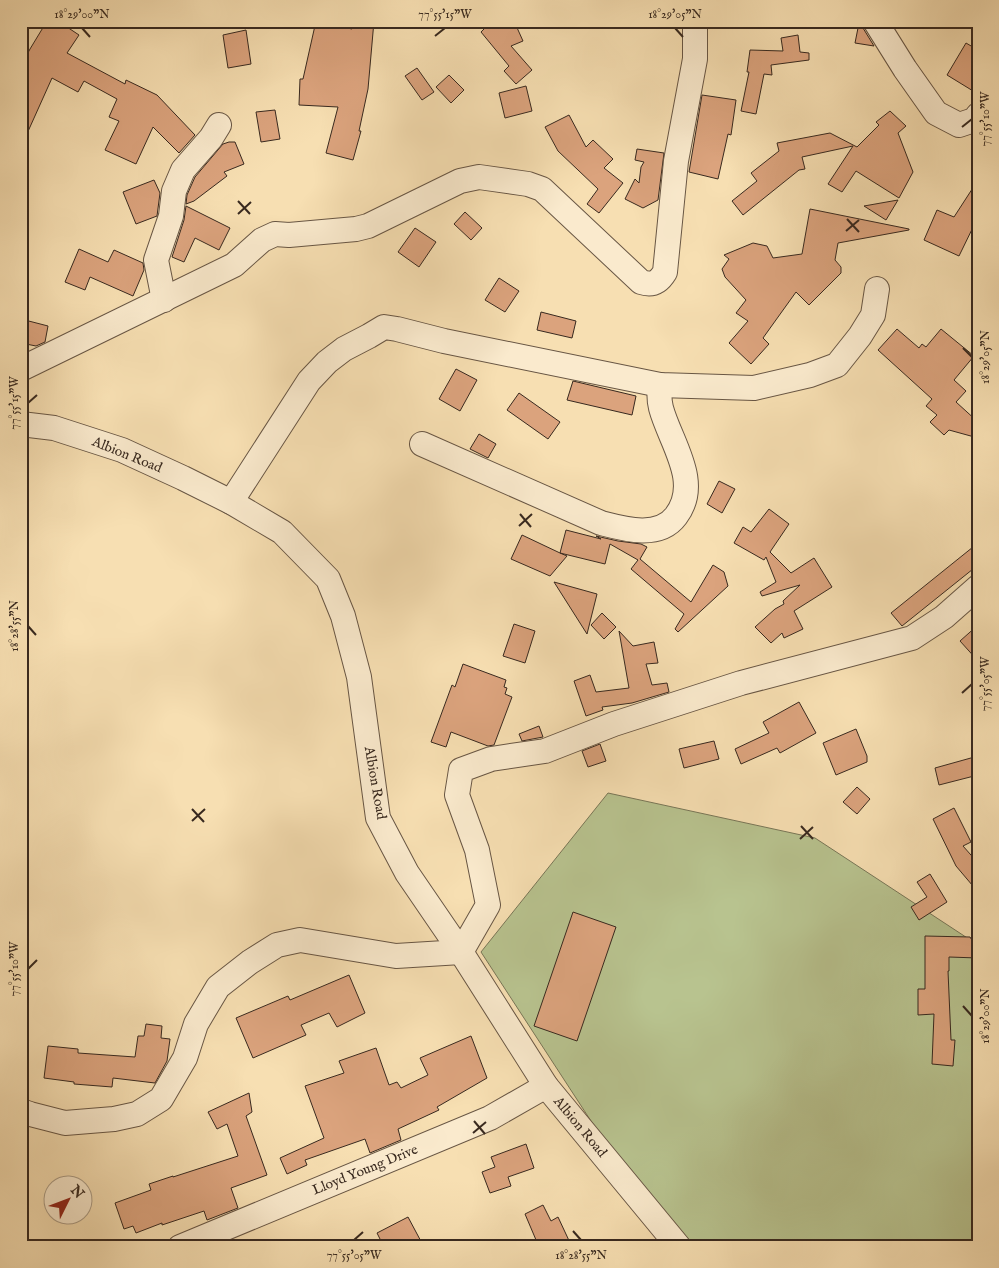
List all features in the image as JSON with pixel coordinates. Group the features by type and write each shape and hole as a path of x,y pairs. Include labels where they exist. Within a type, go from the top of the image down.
{"street":[{"path":"21,369 234,265 262,240 275,234 289,235 368,226 460,181 480,177 528,184 542,189 641,282 655,283 665,272 676,161 695,59 695,21"},
{"path":"876,21 905,69 936,113 959,125 974,120 978,115"},
{"path":"164,300 156,260 171,216 174,191 183,170 211,138 219,125"},
{"path":"231,502 309,381 327,362 344,349 384,327 660,385 754,388 810,375 837,365 860,336 873,314 877,289"},
{"path":"422,444 601,523 627,530 651,530 665,526 675,518 684,505 687,488 682,462 661,408 659,398 660,385"},
{"name":"Albion Road","path":"21,424 54,428 122,450 231,502 282,532 328,579 343,616 359,677 378,818 407,873 461,952 546,1086 679,1247"},
{"path":"21,1111 65,1123 114,1119 137,1114 161,1099 185,1058 196,1024 218,987 250,962 277,945 300,940 396,956 461,952 488,905 477,850 457,795 461,770 491,759 545,751 614,724 741,683 912,638 944,617 978,587"},
{"name":"Lloyd Young Drive","path":"180,1247 490,1118 546,1086"}],"green space":[{"path":"608,793 815,838 978,945 978,1247 673,1247 481,952"}],"building":[{"path":"47,21 58,21 79,35 67,53 125,84 126,80 157,95 195,135 179,153 153,127 136,164 105,150 119,121 109,117 117,99 84,81 78,92 52,78 21,147 21,66"},
{"path":"316,21 352,29 349,21 374,21 368,89 359,131 361,131 353,160 326,153 338,107 299,105 300,79 303,79"},
{"path":"496,21 514,21 523,41 511,46 532,70 516,84 504,71 509,66 481,32 488,25"},
{"path":"858,28 863,28 874,46 855,43"},
{"path":"246,30 251,64 228,68 223,35"},
{"path":"798,35 800,52 809,53 809,60 771,65 772,75 764,74 756,114 741,111 749,72 747,72 750,50 783,51 781,38"},
{"path":"966,43 978,50 978,94 947,75"},
{"path":"417,68 434,92 422,100 405,76"},
{"path":"449,75 464,90 451,103 436,87"},
{"path":"526,86 532,111 505,118 499,93"},
{"path":"702,95 736,100 731,135 728,134 718,179 689,172"},
{"path":"275,110 280,139 261,142 256,112"},
{"path":"890,111 906,126 898,133 913,172 899,198 856,171 842,192 828,184 853,146 802,157 805,169 799,170 743,215 732,201 757,181 751,173 779,151 777,143 830,133 857,147 879,125 876,122"},
{"path":"569,115 586,147 593,140 613,159 604,168 623,183 599,213 587,204 598,189 558,151 545,127"},
{"path":"235,142 244,164 224,172 227,176 194,201 186,204 187,195 195,177 223,144"},
{"path":"637,149 664,153 658,200 643,208 625,199 635,179 639,183 641,167 644,162 635,160"},
{"path":"154,180 160,193 157,216 136,224 123,192"},
{"path":"978,180 978,217 959,256 924,240 937,210 954,217"},
{"path":"898,200 886,220 864,206"},
{"path":"186,206 230,228 219,250 195,238 184,262 172,257 184,220"},
{"path":"810,209 909,230 838,243 835,260 841,267 841,273 809,305 796,292 763,338 769,344 751,364 729,343 748,321 736,313 746,300 725,277 722,269 729,259 724,255 753,243 767,246 773,258 802,254"},
{"path":"465,212 482,228 471,240 454,224"},
{"path":"415,228 436,242 419,267 398,252"},
{"path":"79,249 108,262 114,250 143,263 144,270 133,296 90,277 85,290 65,282"},
{"path":"499,278 519,291 505,312 485,300"},
{"path":"541,312 576,321 572,338 537,330"},
{"path":"21,319 48,326 45,342 36,346 21,343"},
{"path":"897,329 919,348 922,344 926,347 941,329 974,356 954,380 966,391 956,402 978,422 978,438 949,430 944,435 930,422 937,415 926,406 932,399 878,350"},
{"path":"456,369 477,380 460,411 439,399"},
{"path":"573,381 636,396 632,415 567,400"},
{"path":"519,393 560,422 548,439 507,410"},
{"path":"479,434 496,444 488,458 470,449"},
{"path":"719,481 735,489 722,513 707,504"},
{"path":"769,509 789,524 770,552 791,573 814,558 832,587 794,611 803,629 784,638 782,633 771,643 755,627 775,609 784,604 783,601 800,585 762,596 760,592 776,582 766,557 764,560 734,543 743,527 751,532"},
{"path":"566,530 601,539 596,536 641,544 647,547 640,559 691,602 713,565 724,572 728,586 678,632 675,629 684,614 631,569 638,560 610,544 605,564 560,553"},
{"path":"522,535 567,556 550,576 511,559"},
{"path":"978,543 978,565 902,626 891,613"},
{"path":"554,582 597,594 587,634"},
{"path":"602,613 616,627 604,639 591,625"},
{"path":"514,624 535,631 525,663 503,656"},
{"path":"978,625 978,661 960,641"},
{"path":"619,631 633,646 654,642 658,663 646,664 652,685 667,683 669,692 632,703 602,707 603,710 586,716 574,681 590,675 596,692 629,688"},
{"path":"463,664 506,680 504,687 507,688 505,694 512,697 494,745 488,746 451,732 446,747 431,742 452,685 455,687"},
{"path":"799,702 816,733 780,753 777,748 741,764 735,749 769,733 763,722"},
{"path":"539,726 543,737 522,741 519,734"},
{"path":"856,729 867,756 867,762 836,775 823,743"},
{"path":"714,741 719,759 684,768 679,749"},
{"path":"600,744 606,761 588,767 582,751"},
{"path":"978,756 978,775 939,785 935,768"},
{"path":"857,787 870,799 857,814 843,802"},
{"path":"954,808 971,842 963,846 978,863 978,892 956,866 933,819"},
{"path":"930,874 947,902 919,920 911,907 927,897 917,882"},
{"path":"573,912 616,927 577,1041 534,1026"},
{"path":"925,936 970,937 978,950 978,958 949,957 951,1040 955,1040 953,1066 932,1064 934,1014 918,1015 918,989 925,989"},
{"path":"349,975 365,1013 337,1027 329,1013 301,1025 306,1035 253,1058 236,1018 288,996 290,1000"},
{"path":"146,1024 162,1026 161,1038 170,1039 167,1061 155,1083 113,1078 112,1087 74,1084 74,1082 44,1078 48,1046 78,1049 78,1053 135,1057 138,1036 144,1036"},
{"path":"471,1036 487,1078 437,1107 439,1110 398,1129 401,1140 370,1153 365,1139 305,1160 307,1165 287,1174 280,1158 324,1138 305,1086 344,1073 339,1061 376,1048 389,1085 397,1082 401,1088 428,1075 420,1058"},
{"path":"249,1093 252,1112 246,1116 267,1175 231,1188 238,1208 207,1220 204,1211 162,1225 162,1223 136,1233 133,1226 124,1229 115,1203 151,1190 149,1184 238,1156 227,1124 217,1129 208,1112"},
{"path":"526,1144 534,1168 508,1177 511,1186 490,1193 482,1172 495,1167 491,1157"},
{"path":"543,1205 551,1221 558,1217 572,1247 539,1247 525,1214"},
{"path":"408,1217 424,1247 384,1247 377,1233"}]}
